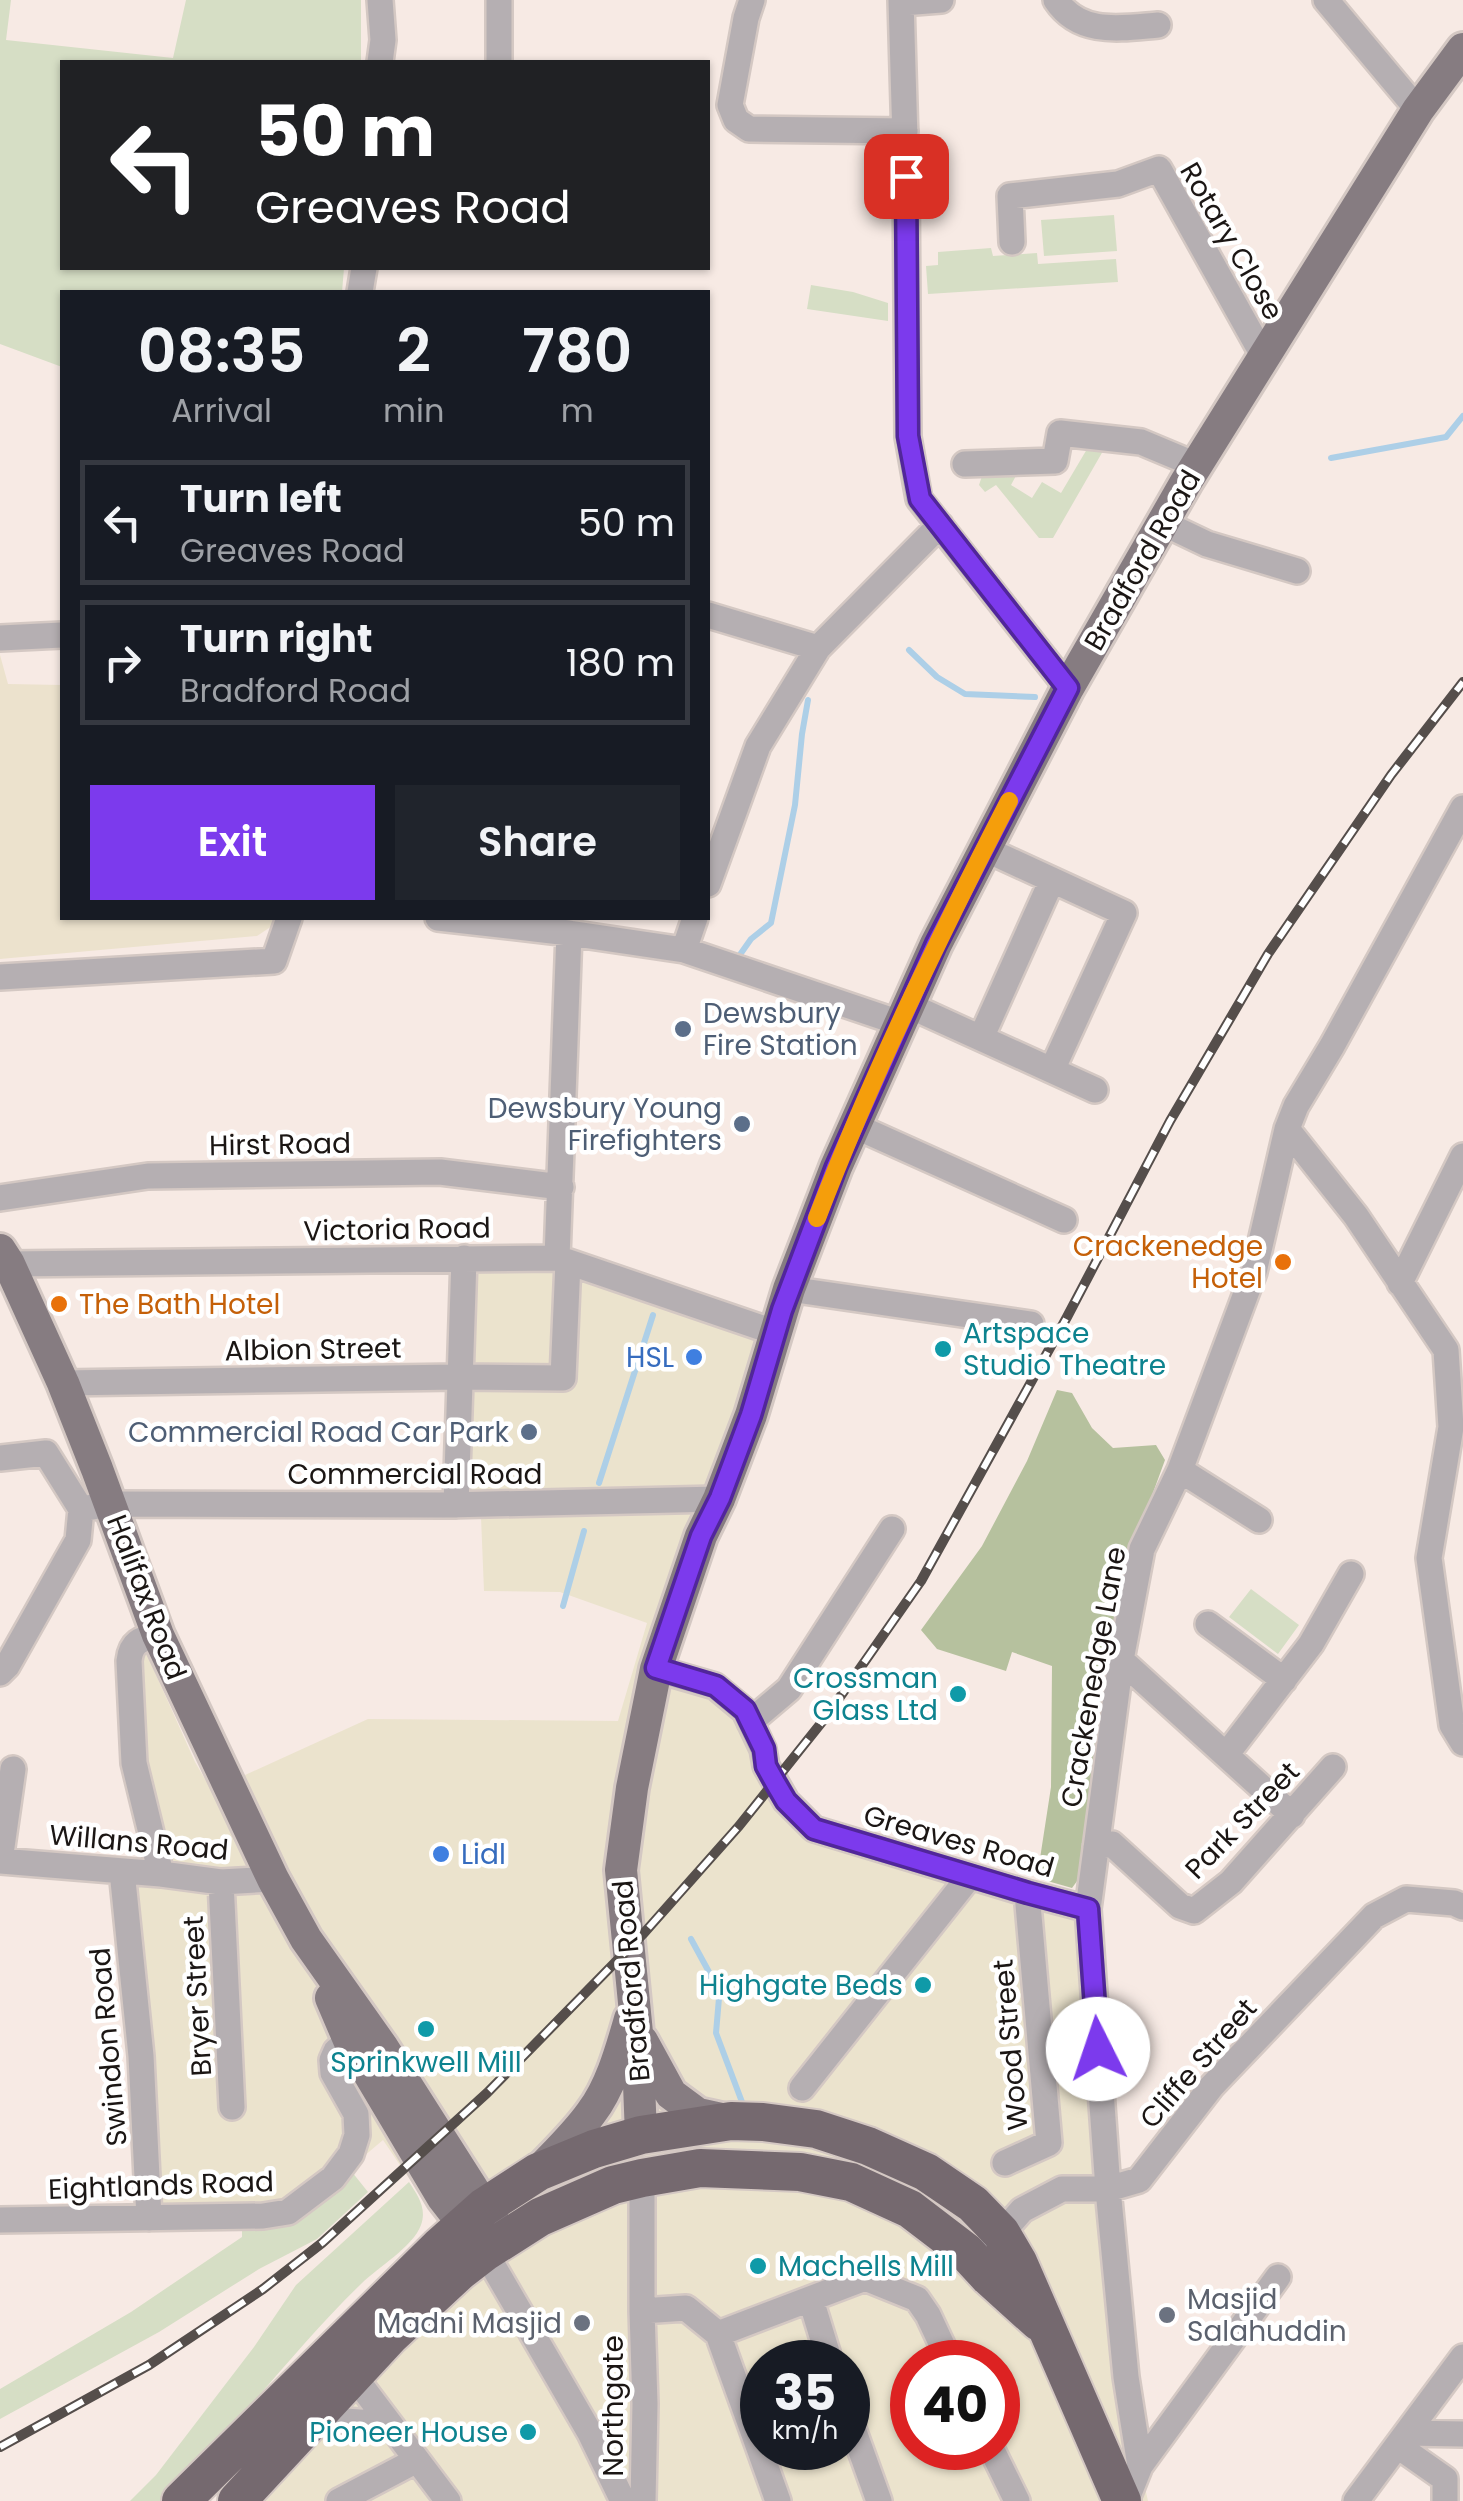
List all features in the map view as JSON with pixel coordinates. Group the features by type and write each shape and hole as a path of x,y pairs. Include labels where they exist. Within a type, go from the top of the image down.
{"highway":[{"path":"181,2501 344,2364 484,2231 538,2172 637,2151 731,2121 816,2129 868,2146 926,2172 974,2204 1001,2233 1018,2262 1045,2327 1125,2485"},
{"path":"484,2231 540,2217 614,2185 637,2151"},
{"path":"637,2151 700,2168 800,2172 851,2182 910,2209 965,2250 1045,2327"},
{"path":"237,2501 314,2419 344,2364"}],"main road":[{"name":"Bradford Road","path":"637,2151 621,1870 632,1788 656,1668 701,1536 720,1498 751,1415 789,1289 854,1126 936,944 1068,688 1196,465 1418,110 1463,48"},
{"name":"Halifax Road","path":"4,1257 63,1383 96,1507 273,1879 306,1938 383,2048 465,2180 484,2231"},
{"name":"Halifax Road","path":"306,1938 343,2046 444,2198 484,2231"},
{"path":"631,2028 671,2094 698,2114 731,2121"},
{"path":"538,2172 591,2114 631,2028"}],"street":[{"path":"380,0 382,51"},
{"path":"499,0 499,60"},
{"path":"752,0 730,105 736,120 750,129 905,130"},
{"path":"941,0 902,1 908,436 920,499 1068,688"},
{"path":"1056,0 1062,10 1102,30 1158,25"},
{"path":"1326,0 1418,110"},
{"name":"Rotary Close","path":"1012,242 1010,196 1118,184 1159,169 1264,356"},
{"path":"964,464 1055,461 1060,433 1142,442 1196,465"},
{"path":"1163,522 1207,544 1297,571"},
{"path":"710,878 758,746 818,648 940,525"},
{"path":"710,616 818,648"},
{"path":"0,638 60,635"},
{"name":"Crackenedge Lane","path":"1125,2485 1126,2376 1088,1909 1122,1660 1142,1548 1180,1470 1254,1272 1287,1128 1296,1106 1463,808"},
{"path":"985,848 1124,913 1052,1070"},
{"path":"981,1038 1052,880"},
{"path":"0,977 274,961 288,920"},
{"path":"455,920 684,950 981,1038 1095,1090"},
{"path":"684,950 695,920"},
{"path":"563,1260 561,1187 569,933"},
{"path":"854,1126 1064,1220"},
{"path":"1287,1128 1356,1216 1446,1350 1456,1398 1429,1558 1452,1725 1463,1743"},
{"path":"1400,1283 1463,1156"},
{"name":"Hirst Road","path":"0,1198 148,1176 440,1172 561,1187"},
{"name":"Victoria Road","path":"4,1257 563,1260 774,1332"},
{"path":"456,1505 464,1258"},
{"name":"Albion Street","path":"63,1383 458,1376 563,1378 563,1260"},
{"path":"789,1289 1031,1324"},
{"path":"0,1458 46,1453 96,1507 0,1673"},
{"path":"1180,1470 1260,1520"},
{"path":"1234,1504 1248,1480"},
{"name":"Commercial Road","path":"96,1507 456,1505 720,1498"},
{"path":"750,1722 788,1688 892,1529"},
{"path":"1226,1755 1311,1644 1351,1574"},
{"path":"1208,1624 1284,1680"},
{"path":"158,1635 140,1639 130,1650 129,1662 134,1762 161,1874"},
{"path":"1122,1660 1292,1815"},
{"name":"Greaves Road","path":"656,1668 716,1686 745,1710 764,1749 766,1766 786,1801 814,1829 1088,1909"},
{"name":"Park Street","path":"1096,1848 1112,1844 1180,1906 1194,1910 1231,1882 1334,1767"},
{"path":"0,1861 13,1769"},
{"name":"Willans Road","path":"0,1861 221,1882 273,1879"},
{"name":"Swindon Road","path":"122,1871 142,2056 150,2218"},
{"path":"802,2088 970,1876"},
{"name":"Bryer Street","path":"221,1882 232,2107"},
{"name":"Wood Street","path":"1004,2164 1049,2143 1028,1893"},
{"name":"Cliffe Street","path":"976,2262 1022,2210 1062,2189 1108,2189 1139,2180 1211,2087 1374,1916 1406,1900 1463,1907"},
{"name":"Eightlands Road","path":"0,2220 263,2216 288,2212 333,2178 351,2154 357,2135 356,2114 332,2074 332,2060 343,2046"},
{"name":"Bradford Road","path":"637,2151 642,2311"},
{"name":"Halifax Road","path":"484,2231 623,2501"},
{"path":"718,2334 865,2278 917,2299 940,2340"},
{"path":"1125,2485 1278,2278"},
{"path":"810,2300 823,2340"},
{"path":"642,2311 686,2308 718,2334 778,2501"},
{"name":"Northgate","path":"642,2311 646,2404 643,2501"},
{"path":"1356,2501 1463,2357"},
{"path":"344,2364 448,2501"},
{"path":"314,2419 389,2424"},
{"path":"1403,2440 1463,2434"},
{"path":"1403,2440 1445,2479 1446,2501"},
{"path":"338,2501 415,2461"},
{"path":"868,2470 879,2501"},
{"path":"1003,2470 1018,2501"}],"shaded area":[{"path":"0,655 8,684 60,685 60,920 273,920 272,926 257,936 0,959"},
{"path":"464,1258 557,1258 774,1332 656,1668 715,1686 814,1829 1088,1909 1140,2466 1148,2501 237,2501 472,2271 383,2140 291,2218 149,2218 122,1871 160,1874 134,1763 140,1639 213,1793 368,1719 618,1721 647,1623 560,1592 484,1591 481,1517 456,1505"}],"green space":[{"path":"0,0 11,0 6,40 173,58 186,0 361,0 361,60 60,60 60,270 344,270 342,290 60,290 60,366 0,344"},
{"path":"1114,215 1117,251 1044,256 1041,220"},
{"path":"991,248 993,256 1037,253 1038,264 1116,259 1118,282 928,294 926,266 938,265 938,252"},
{"path":"811,285 888,303 888,321 807,309"},
{"path":"1090,444 1103,451 1053,538 1039,538 996,485 985,492 979,485 983,473 1018,472 1011,485 1032,498 1042,482 1061,493"},
{"path":"1057,1390 1072,1393 1092,1428 1113,1448 1156,1445 1165,1460 1121,1591 1083,1873 1072,1888 1037,1878 1051,1787 1052,1666 1012,1652 1006,1671 937,1649 921,1630 982,1546 1027,1461"},
{"path":"1251,1589 1299,1625 1278,1654 1229,1617"},
{"path":"352,2172 368,2192 317,2239 0,2419 0,2389 131,2312 242,2237 242,2224"},
{"path":"409,2182 423,2213 411,2241 335,2310 162,2501 130,2501 156,2475 296,2285"}],"waterway":[{"path":"1331,458 1446,437 1463,416"},
{"path":"909,650 937,677 965,694 1035,697"},
{"path":"739,956 751,939 771,923 795,805 808,700"},
{"path":"599,1483 653,1315"},
{"path":"563,1606 584,1531"},
{"path":"691,1939 719,1998 716,2033 742,2102"}],"railway":[{"path":"0,2447 149,2365 263,2289 322,2243 487,2093 644,1933 739,1826 826,1717 921,1581 1170,1121 1268,954 1391,775 1463,682"}],"slow traffic":[{"path":"817,1218 936,944 1009,801"}],"place":[{"name":"Dewsbury Fire Station","path":"683,1029"},
{"name":"Dewsbury Young Firefighters","path":"742,1124"},
{"name":"Crackenedge Hotel","path":"1283,1262"},
{"name":"The Bath Hotel","path":"59,1304"},
{"name":"Artspace Studio Theatre","path":"943,1349"},
{"name":"HSL","path":"694,1357"},
{"name":"Commercial Road Car Park","path":"529,1432"},
{"name":"Crossman Glass Ltd","path":"958,1694"},
{"name":"Lidl","path":"441,1854"},
{"name":"Highgate Beds","path":"923,1985"},
{"name":"Sprinkwell Mill","path":"426,2029"},
{"name":"Machells Mill","path":"758,2266"},
{"name":"Masjid Salahuddin","path":"1167,2315"},
{"name":"Madni Masjid","path":"582,2323"},
{"name":"Pioneer House","path":"528,2432"}],"route":[{"path":"906,176 908,436 920,499 1068,688 936,944 836,1167 774,1332 751,1415 720,1498 701,1536 656,1668 716,1686 745,1710 776,1784 786,1801 814,1829 1088,1909 1098,2049"}]}
